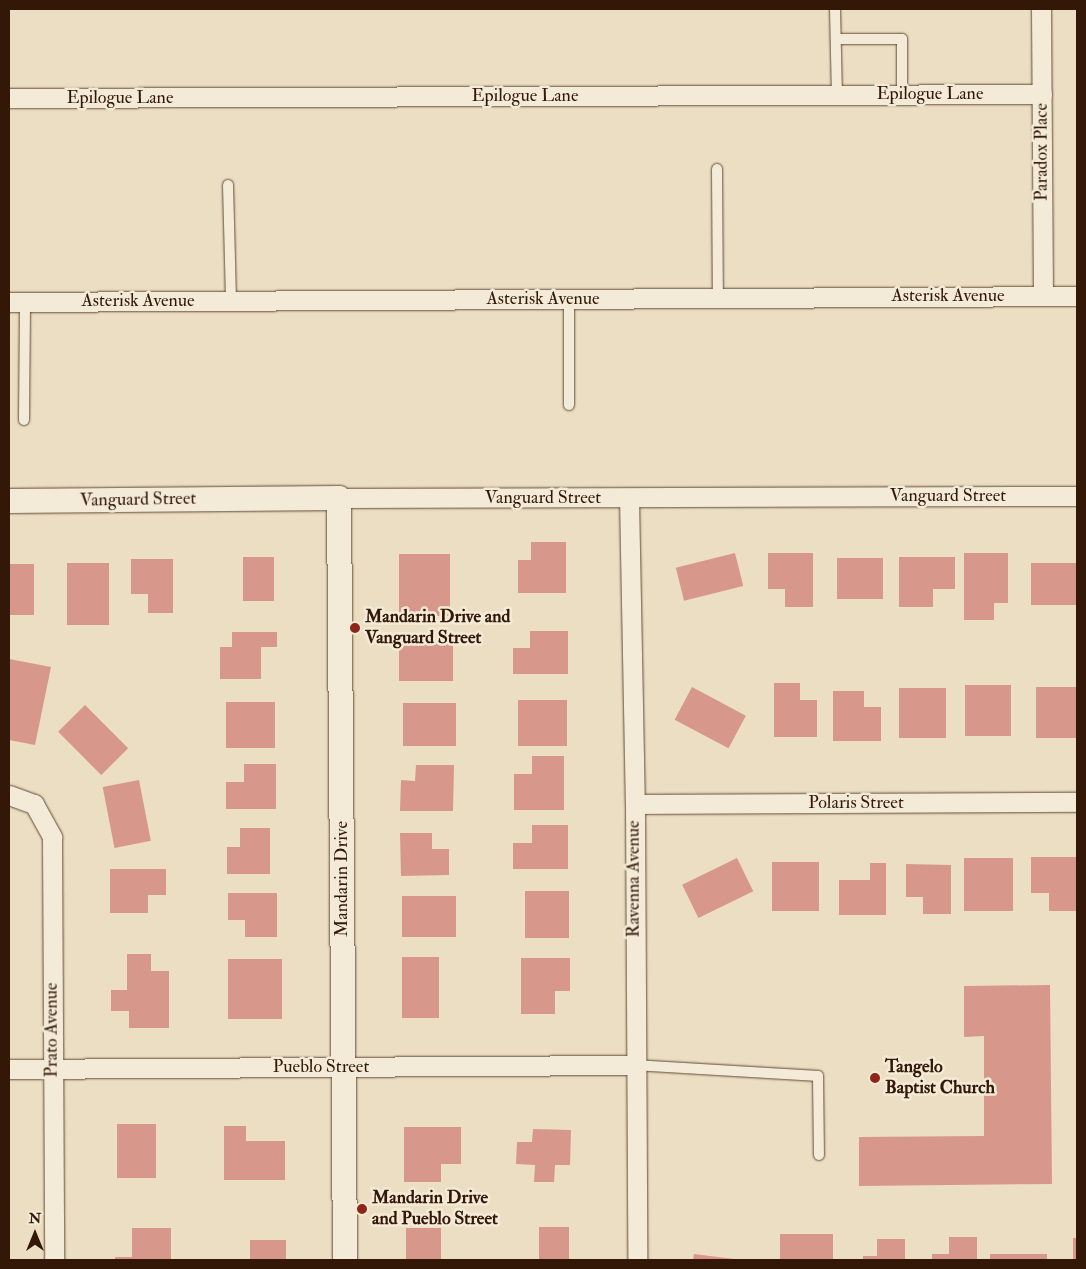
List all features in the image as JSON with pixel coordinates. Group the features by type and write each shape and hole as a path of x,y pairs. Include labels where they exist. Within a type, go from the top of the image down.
{"street":[{"name":"Paradox Place","path":"1041,9 1043,296"},
{"name":"Epilogue Lane","path":"9,98 1042,94"},
{"name":"Asterisk Avenue","path":"17,301 1077,296"},
{"name":"Vanguard Street","path":"9,501 1077,496"},
{"name":"Mandarin Drive","path":"338,498 345,1260"},
{"name":"Ravenna Avenue","path":"629,498 635,804 634,1065 637,1260"},
{"name":"Prato Avenue","path":"9,795 34,804 52,837 54,1260"},
{"name":"Polaris Street","path":"635,804 1077,802"},
{"name":"Pueblo Street","path":"9,1069 634,1065"}],"lane":[{"path":"835,9 837,95"},
{"path":"836,39 902,39 902,94"},
{"path":"717,169 718,298"},
{"path":"228,185 231,300"},
{"path":"569,298 569,405"},
{"path":"17,301 24,420"},
{"path":"634,1065 818,1076 819,1155"}],"building":[{"path":"531,542 566,542 566,593 518,593 518,560 531,560"},
{"path":"735,553 743,586 684,601 676,568"},
{"path":"768,553 813,553 813,607 785,607 785,589 768,589"},
{"path":"964,553 1008,553 1008,603 994,603 994,620 964,620"},
{"path":"399,554 450,554 450,616 399,616"},
{"path":"243,557 274,557 274,601 243,601"},
{"path":"899,557 955,557 955,589 933,589 933,607 899,607"},
{"path":"837,558 883,558 883,599 837,599"},
{"path":"131,559 173,559 173,613 148,613 148,594 131,594"},
{"path":"67,563 109,563 109,625 67,625"},
{"path":"1031,563 1077,563 1077,605 1031,605"},
{"path":"9,564 34,564 34,615 9,615"},
{"path":"530,631 568,631 568,674 513,674 513,648 530,648"},
{"path":"232,632 277,632 277,647 261,647 261,679 220,679 220,647 232,647"},
{"path":"399,642 453,642 453,681 399,681"},
{"path":"9,659 51,667 35,745 9,740"},
{"path":"774,683 800,683 800,700 817,700 817,737 774,737"},
{"path":"965,685 1011,685 1011,736 965,736"},
{"path":"692,687 746,716 728,748 675,720"},
{"path":"1036,687 1077,687 1077,738 1036,738"},
{"path":"899,688 946,688 946,738 899,738"},
{"path":"833,691 864,691 864,707 881,707 881,741 833,741"},
{"path":"518,700 567,700 567,746 518,746"},
{"path":"226,702 275,702 275,748 226,748"},
{"path":"403,703 456,703 456,746 403,746"},
{"path":"85,705 128,748 101,775 58,732"},
{"path":"532,756 564,756 564,810 514,810 514,774 532,774"},
{"path":"244,764 276,764 276,809 226,809 226,782 244,782"},
{"path":"416,765 454,765 453,811 400,811 401,780 415,781"},
{"path":"139,780 151,841 115,848 103,787"},
{"path":"532,825 568,825 568,869 513,869 513,843 532,843"},
{"path":"240,828 270,828 270,874 227,874 227,847 240,847"},
{"path":"400,833 432,833 432,849 449,849 449,875 401,876"},
{"path":"1031,857 1076,857 1076,911 1049,911 1049,893 1031,893"},
{"path":"737,858 753,891 698,918 682,885"},
{"path":"964,858 1013,858 1013,911 964,911"},
{"path":"772,862 819,862 819,911 772,911"},
{"path":"870,863 886,863 886,915 839,915 839,880 870,880"},
{"path":"906,864 951,865 951,914 923,914 923,897 906,897"},
{"path":"110,869 166,869 166,895 148,895 148,913 110,913"},
{"path":"525,891 569,891 569,938 525,938"},
{"path":"228,893 277,893 277,937 245,937 245,920 228,920"},
{"path":"402,896 456,896 456,937 402,937"},
{"path":"127,954 151,954 151,971 169,971 169,1028 129,1028 129,1011 111,1011 111,990 127,990"},
{"path":"402,957 439,957 439,1018 402,1018"},
{"path":"521,958 570,958 570,991 555,991 555,1014 521,1014"},
{"path":"228,959 282,959 282,1019 228,1019"},
{"path":"1050,985 1052,1184 859,1186 859,1137 984,1136 984,1036 964,1037 964,986"},
{"path":"117,1124 156,1124 156,1178 117,1178"},
{"path":"224,1126 246,1126 246,1141 285,1141 285,1180 224,1180"},
{"path":"404,1127 461,1127 461,1164 441,1164 441,1182 404,1182"},
{"path":"533,1129 571,1130 570,1165 555,1165 554,1182 534,1182 535,1165 516,1164 517,1142 532,1142"},
{"path":"539,1227 569,1227 569,1260 539,1260"},
{"path":"132,1228 171,1228 171,1260 115,1260 115,1257 132,1257"},
{"path":"406,1228 441,1228 441,1260 406,1260"},
{"path":"780,1234 833,1234 833,1260 780,1260"},
{"path":"949,1237 977,1237 977,1260 932,1260 932,1254 949,1254"},
{"path":"1073,1238 1077,1238 1077,1260 1073,1260"},
{"path":"877,1239 905,1239 905,1260 863,1260 863,1256 877,1256"},
{"path":"250,1240 286,1240 286,1260 250,1260"},
{"path":"694,1254 734,1259 734,1260 693,1260"},
{"path":"990,1254 1047,1254 1047,1260 990,1260"}],"place":[{"name":"Mandarin Drive and Vanguard Street","path":"355,628"},
{"name":"Tangelo Baptist Church","path":"875,1078"},
{"name":"Mandarin Drive and Pueblo Street","path":"362,1209"}]}
